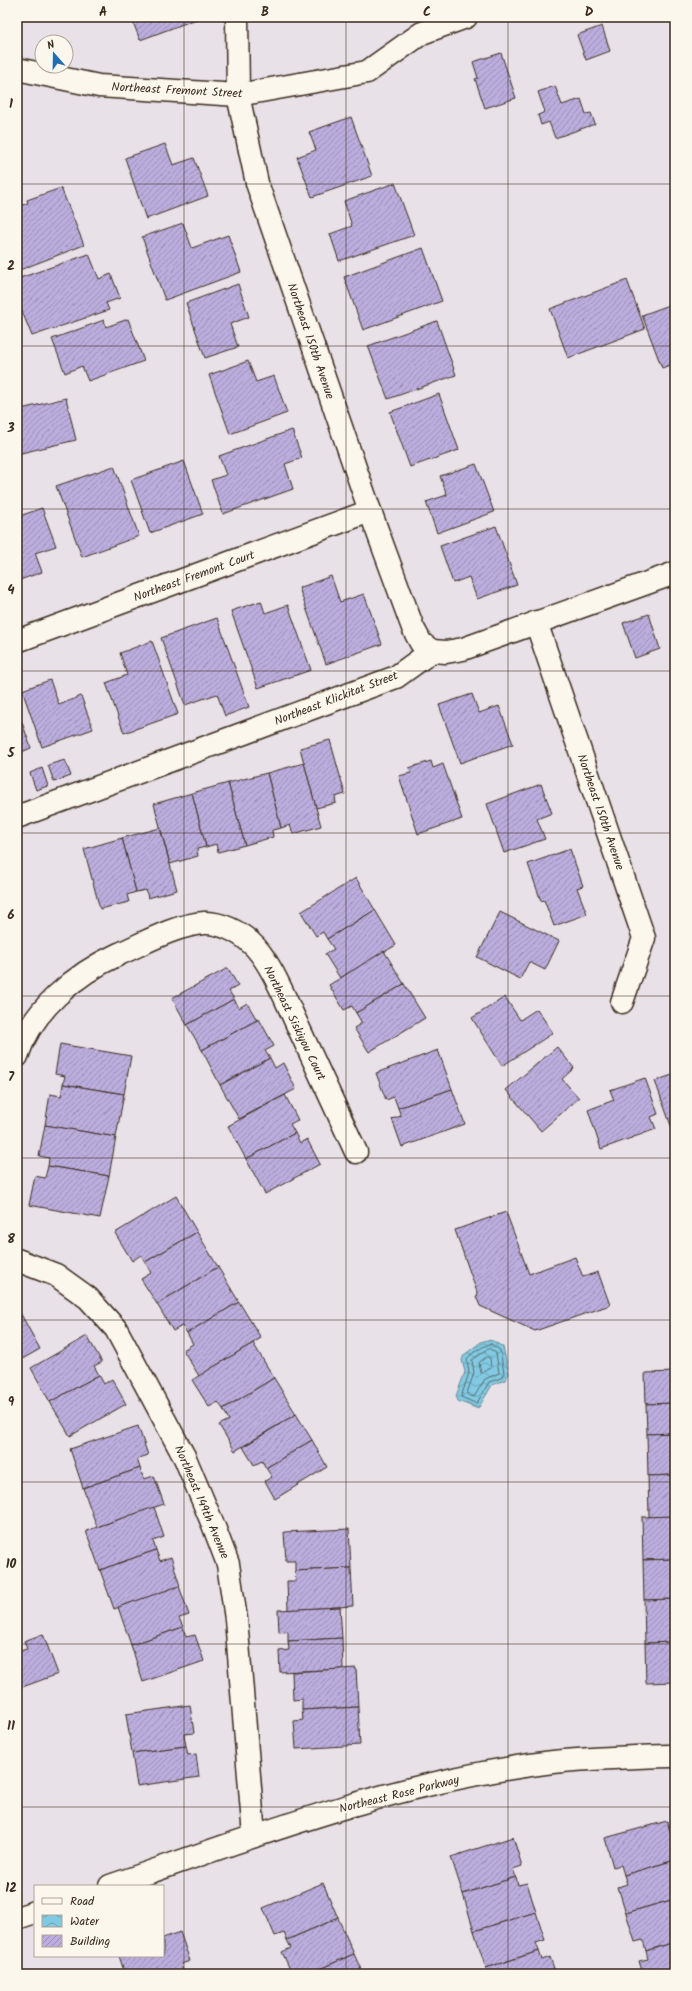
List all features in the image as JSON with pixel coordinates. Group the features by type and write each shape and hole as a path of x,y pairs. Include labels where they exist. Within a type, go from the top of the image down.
{"street":[{"name":"Northeast 150th Avenue","path":"237,17 238,95 257,183 370,511 413,628 421,643 432,651"},
{"name":"Northeast Fremont Street","path":"17,69 99,86 238,95 367,72 422,33 466,17"},
{"name":"Northeast Fremont Court","path":"17,641 370,511"},
{"path":"432,651 446,652 463,649 675,573"},
{"name":"Northeast 150th Avenue","path":"536,622 644,938 622,1002"},
{"name":"Northeast Klickitat Street","path":"17,817 396,677 432,651"},
{"name":"Northeast Siskiyou Court","path":"17,1056 21,1045 46,1006 71,983 113,957 168,932 204,923 230,928 251,942 273,973 356,1152"},
{"name":"Northeast 149th Avenue","path":"17,1260 56,1276 88,1298 116,1329 184,1458 214,1527 228,1564 236,1619 254,1836"},
{"name":"Northeast Rose Parkway","path":"113,1885 254,1836 378,1797 458,1778 546,1763 675,1756"},
{"path":"17,1918 34,1912"}],"water":[{"path":"487,1340 493,1341 503,1347 509,1374 505,1380 492,1385 479,1407 476,1408 458,1401 456,1396 465,1372 462,1360 464,1355 481,1342"}],"building":[{"path":"131,17 202,17 140,40"},
{"path":"602,26 610,51 586,60 577,35"},
{"path":"501,53 516,98 485,108 475,79 478,78 473,62"},
{"path":"555,86 562,105 581,99 586,114 591,113 595,124 555,138 549,122 541,125 538,115 545,112 538,92"},
{"path":"351,117 372,176 312,197 297,157 316,150 309,132"},
{"path":"165,144 173,165 194,158 208,196 146,219 125,158"},
{"path":"395,183 414,235 339,261 330,234 352,226 344,201"},
{"path":"61,188 84,245 17,271 17,207 28,203 27,200"},
{"path":"183,223 192,248 228,235 241,272 165,300 142,237"},
{"path":"423,248 442,301 363,330 344,277"},
{"path":"89,254 99,279 111,274 120,298 106,303 109,310 32,336 17,299 17,279"},
{"path":"627,280 645,329 568,358 550,309"},
{"path":"238,284 249,317 230,324 238,347 205,358 186,303"},
{"path":"675,303 675,363 662,368 642,315"},
{"path":"128,319 144,361 88,381 82,366 65,373 52,339 104,320 106,327"},
{"path":"437,321 456,375 388,399 368,346"},
{"path":"248,361 256,382 274,376 287,413 230,434 209,375"},
{"path":"439,394 459,450 410,467 390,412"},
{"path":"66,398 76,440 17,454 17,410"},
{"path":"292,430 302,458 285,464 293,489 223,514 211,480 226,475 219,456"},
{"path":"184,461 203,514 150,533 131,480"},
{"path":"476,464 494,512 437,533 426,502 447,495 440,476"},
{"path":"114,466 139,536 82,557 56,486"},
{"path":"42,508 56,546 35,553 42,572 17,581 17,517"},
{"path":"496,526 517,585 477,599 469,577 453,583 440,546"},
{"path":"331,576 340,602 364,594 382,644 326,664 299,588"},
{"path":"261,601 265,613 288,605 311,670 258,688 231,611"},
{"path":"649,614 660,649 635,658 623,623"},
{"path":"217,618 249,707 225,716 217,694 185,705 161,638"},
{"path":"152,641 178,714 124,733 106,683 127,675 120,653"},
{"path":"50,680 59,705 81,696 93,729 42,747 22,690"},
{"path":"472,694 479,713 499,706 513,744 460,763 439,705"},
{"path":"17,708 31,748 17,754"},
{"path":"330,740 345,794 335,797 336,803 316,808 300,748"},
{"path":"65,760 71,776 54,782 48,765"},
{"path":"431,761 433,768 443,764 462,819 418,834 399,776 411,773 409,768"},
{"path":"304,763 321,826 293,834 290,825 281,828 267,773"},
{"path":"42,768 48,786 36,790 30,773"},
{"path":"267,773 281,828 272,830 273,837 245,845 228,783"},
{"path":"228,783 245,845 218,852 216,844 206,847 192,793"},
{"path":"541,784 552,813 537,819 545,839 504,853 487,804"},
{"path":"192,793 206,847 197,849 198,856 170,864 154,804"},
{"path":"160,828 177,890 148,898 146,890 136,892 122,838"},
{"path":"122,838 136,892 127,895 129,902 100,909 84,849"},
{"path":"570,849 583,886 577,888 587,914 554,926 544,900 541,901 528,864"},
{"path":"356,878 375,910 327,939 323,932 316,936 301,912"},
{"path":"375,910 396,945 340,978 325,954 334,949 327,939"},
{"path":"500,912 559,941 545,970 529,962 520,979 477,957"},
{"path":"384,951 404,984 356,1013 352,1006 344,1010 329,985"},
{"path":"228,968 238,986 229,991 234,999 187,1025 172,998"},
{"path":"404,984 425,1018 369,1052 354,1028 362,1023 356,1013"},
{"path":"505,997 520,1020 537,1009 553,1033 502,1066 472,1018"},
{"path":"234,999 239,1008 247,1003 257,1020 202,1050 187,1025"},
{"path":"259,1019 274,1046 265,1051 270,1058 220,1085 202,1050"},
{"path":"60,1044 131,1056 124,1094 63,1084 65,1076 55,1074"},
{"path":"557,1047 574,1068 562,1079 579,1098 541,1131 506,1090"},
{"path":"438,1050 452,1089 398,1108 394,1097 386,1100 376,1073"},
{"path":"270,1058 275,1068 283,1063 296,1089 239,1119 220,1085"},
{"path":"675,1074 675,1137 655,1081"},
{"path":"645,1078 658,1114 651,1117 656,1129 601,1149 588,1110 614,1100 610,1090"},
{"path":"63,1084 124,1094 116,1137 45,1125 50,1094 61,1096"},
{"path":"452,1089 465,1124 402,1147 392,1119 401,1116 398,1108"},
{"path":"285,1095 298,1120 290,1124 295,1133 246,1159 228,1126"},
{"path":"45,1125 116,1137 109,1176 48,1166 49,1158 39,1156"},
{"path":"295,1133 300,1143 307,1139 320,1164 265,1194 246,1159"},
{"path":"48,1166 109,1176 100,1218 29,1205 35,1176 45,1178"},
{"path":"176,1196 197,1232 145,1262 141,1255 132,1261 115,1233"},
{"path":"506,1212 529,1274 575,1257 583,1277 598,1272 610,1305 535,1331 480,1306 476,1296 478,1295 455,1230"},
{"path":"197,1232 218,1267 157,1304 141,1279 151,1273 145,1262"},
{"path":"218,1267 239,1302 187,1333 182,1326 173,1331 157,1304"},
{"path":"239,1302 261,1338 199,1376 183,1350 193,1344 187,1333"},
{"path":"17,1307 40,1349 17,1362"},
{"path":"87,1336 102,1362 94,1366 99,1375 50,1402 31,1368"},
{"path":"253,1343 274,1378 223,1409 218,1402 209,1407 192,1380"},
{"path":"675,1372 675,1403 646,1404 645,1373"},
{"path":"99,1375 104,1384 112,1379 126,1404 70,1436 50,1402"},
{"path":"274,1378 296,1414 235,1451 219,1425 229,1420 223,1409"},
{"path":"675,1403 675,1433 647,1434 646,1404"},
{"path":"296,1414 312,1440 266,1468 262,1461 254,1465 243,1447"},
{"path":"138,1426 148,1455 137,1459 140,1468 83,1488 70,1449"},
{"path":"675,1433 675,1475 648,1476 647,1434"},
{"path":"312,1440 327,1467 275,1499 265,1481 272,1477 266,1468"},
{"path":"140,1468 144,1479 154,1476 164,1504 97,1527 83,1488"},
{"path":"675,1475 675,1516 649,1517 648,1476"},
{"path":"154,1507 164,1537 153,1541 156,1550 100,1570 86,1531"},
{"path":"675,1516 675,1559 643,1560 642,1517"},
{"path":"349,1529 351,1568 295,1571 295,1561 286,1561 284,1532"},
{"path":"156,1550 160,1561 171,1557 180,1586 114,1609 100,1570"},
{"path":"675,1559 675,1599 644,1600 643,1560"},
{"path":"351,1568 353,1606 288,1610 287,1581 296,1581 295,1571"},
{"path":"179,1586 189,1615 179,1618 183,1627 131,1645 118,1607"},
{"path":"675,1599 675,1642 645,1643 644,1600"},
{"path":"340,1607 342,1638 288,1641 288,1631 279,1632 278,1610"},
{"path":"183,1627 186,1637 195,1635 204,1661 143,1682 131,1645"},
{"path":"43,1634 58,1674 17,1689 17,1652 27,1649 24,1641"},
{"path":"342,1638 343,1669 280,1672 279,1651 289,1650 288,1641"},
{"path":"675,1642 675,1682 646,1683 645,1643"},
{"path":"356,1668 358,1707 302,1710 302,1699 293,1700 292,1672"},
{"path":"190,1705 194,1733 184,1734 186,1746 132,1753 126,1714"},
{"path":"358,1707 360,1745 296,1749 294,1721 303,1720 302,1710"},
{"path":"186,1746 188,1755 196,1754 199,1777 137,1786 132,1753"},
{"path":"667,1821 675,1849 675,1860 624,1875 621,1865 613,1867 605,1838"},
{"path":"513,1837 522,1866 513,1869 516,1877 463,1894 451,1857"},
{"path":"675,1860 675,1899 626,1913 618,1887 627,1884 624,1875"},
{"path":"516,1877 518,1885 527,1883 536,1912 474,1931 463,1894"},
{"path":"323,1883 338,1918 287,1940 284,1933 275,1936 263,1908"},
{"path":"675,1899 675,1942 646,1951 643,1940 635,1942 626,1913"},
{"path":"536,1912 545,1940 536,1943 539,1951 486,1968 474,1931"},
{"path":"338,1918 354,1954 308,1974 292,1974 282,1952 291,1948 287,1940"},
{"path":"180,1932 190,1961 181,1964 184,1974 125,1974 119,1957 164,1957 164,1938"},
{"path":"675,1942 675,1974 643,1974 639,1961 648,1959 646,1951"},
{"path":"539,1951 542,1960 550,1957 556,1974 488,1974 486,1968"},
{"path":"354,1954 363,1974 308,1974"}]}
